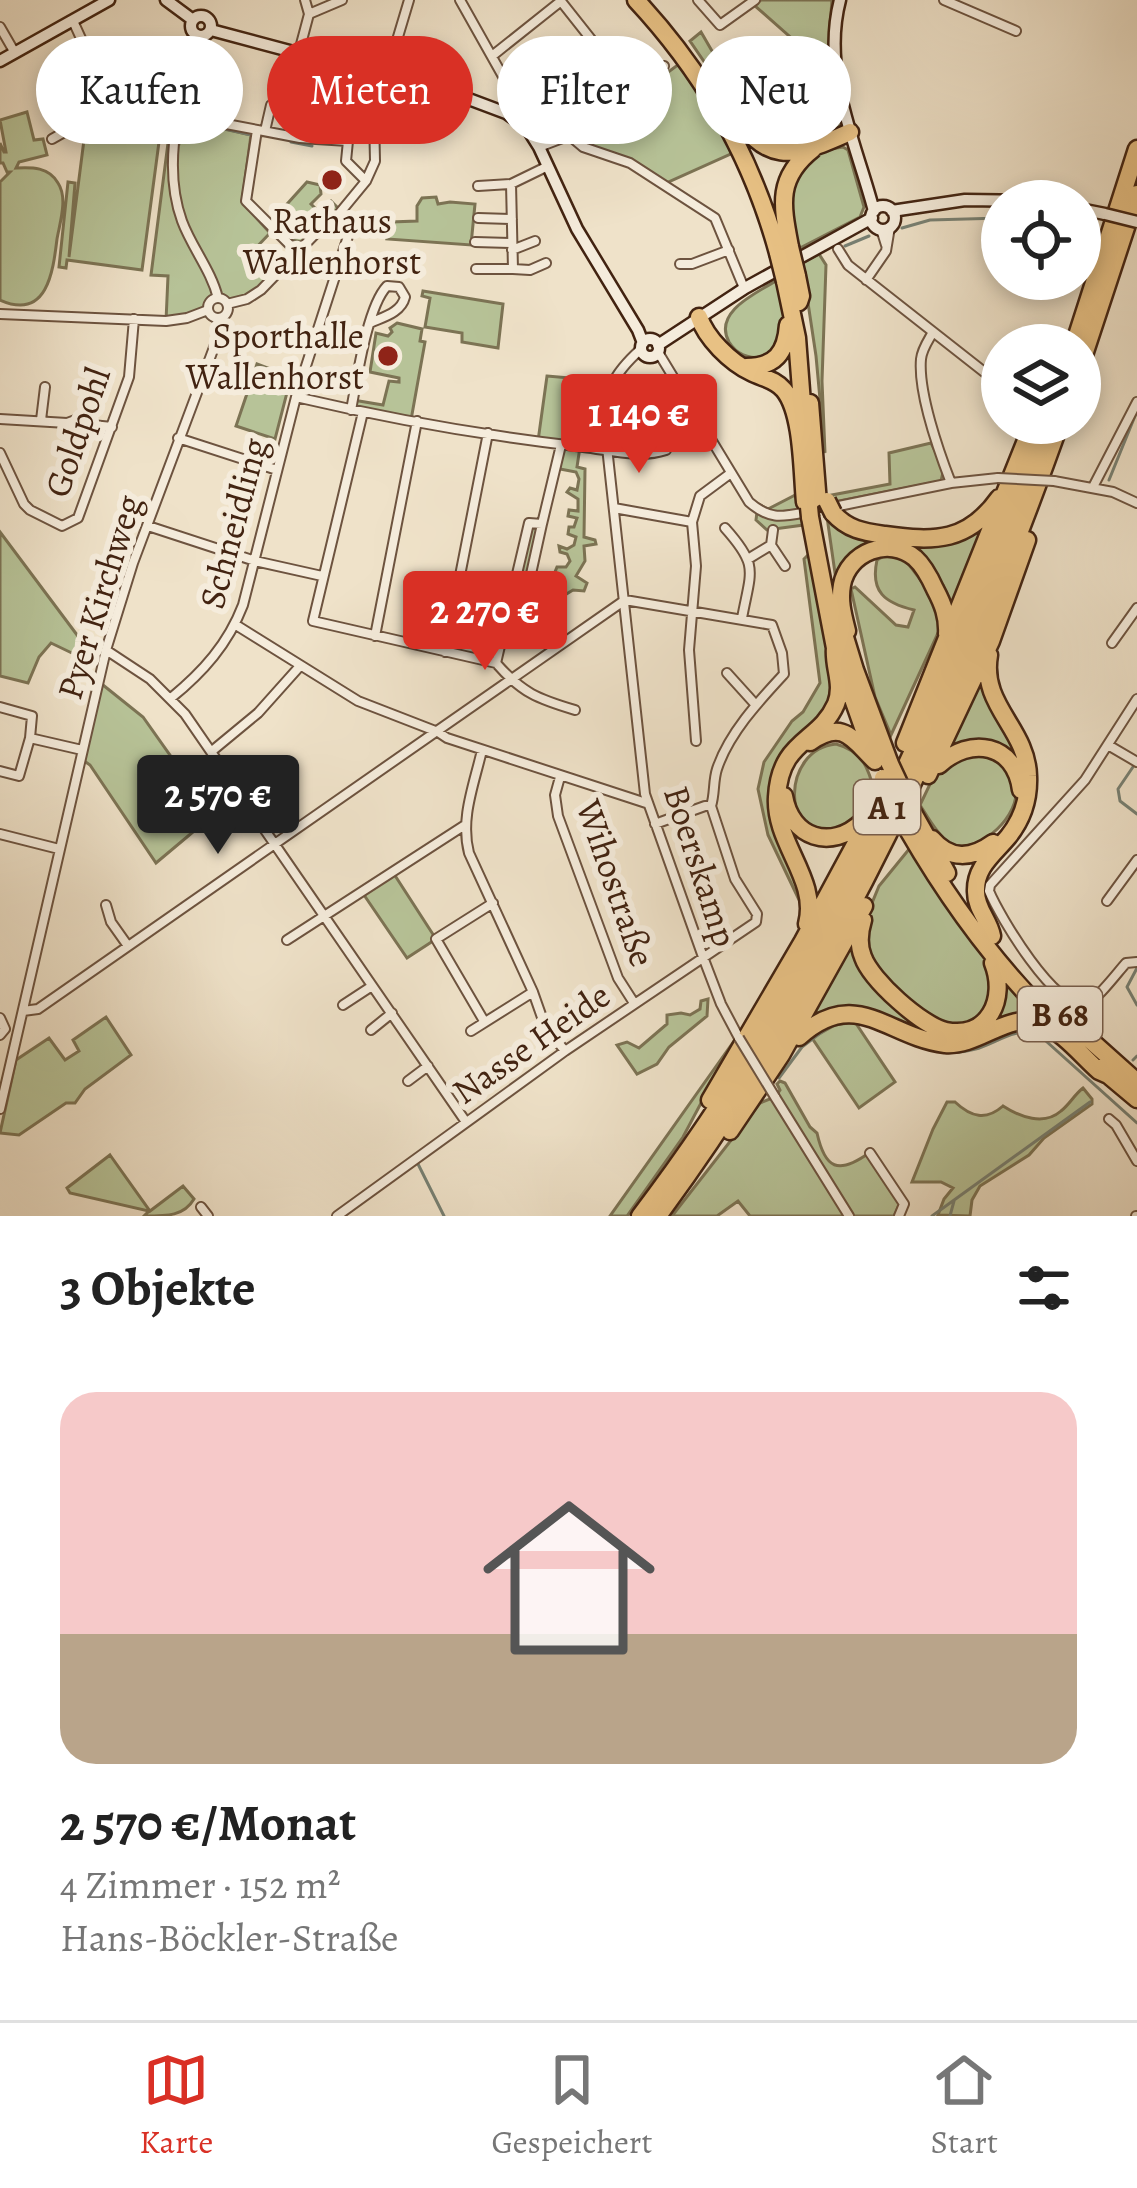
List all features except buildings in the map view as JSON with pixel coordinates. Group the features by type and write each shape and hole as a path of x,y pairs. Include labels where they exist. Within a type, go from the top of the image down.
{"highway":[{"path":"641,0 696,61"},
{"path":"641,0 692,67 731,132 784,250"},
{"path":"760,144 782,152 852,135"},
{"path":"742,367 766,365 784,350 792,286 761,178 744,144"},
{"path":"784,250 785,181 793,166 820,146"},
{"path":"1081,324 1137,149"},
{"path":"1094,324 1137,194"},
{"name":"B 68","path":"792,286 807,362 816,508"},
{"name":"B 68","path":"792,286 816,508 842,649 883,768 953,902 1068,1022 1137,1082"},
{"path":"1073,324 1087,306"},
{"path":"701,316 705,331 730,358 776,382 788,394 816,508 862,532 917,540 960,533 984,517 1022,444"},
{"name":"A 1","path":"640,1216 775,1016 865,851 953,661 1038,444"},
{"name":"A 1","path":"658,1216 764,1059 853,903 941,722 1045,484 1055,444"},
{"path":"678,1165 680,1150 878,803 945,647 1007,475"},
{"path":"677,1189 692,1181 751,1102 868,898 991,640 1045,484"},
{"path":"803,941 810,902 779,826 777,790 788,758 835,706 840,687 834,654 850,641 841,605 842,580 857,558 889,548 911,555 928,576 946,614 945,647"},
{"path":"868,898 859,942 866,964 916,1015 941,1030 964,1031 992,1012 999,983 988,941 990,927 978,905 976,879 1018,821 1029,780 1019,740 989,689 991,640"},
{"path":"878,803 849,833 825,838 799,827 788,812 785,782 795,758 825,733 854,737 883,768"},
{"path":"912,819 921,819 950,854 970,856 989,847 1009,826 1021,786 1012,764 996,751 977,747 949,756 923,784"},
{"name":"B 68","path":"988,941 1041,1009 1137,1099"},
{"path":"781,1054 811,1026 847,1013 953,1044 1034,1021 1050,1028 1108,1075"}],"street":[{"path":"0,61 109,0"},
{"path":"166,0 193,20"},
{"path":"303,36 309,14 305,0"},
{"path":"309,14 342,0"},
{"path":"398,36 409,0"},
{"path":"460,0 497,66"},
{"path":"492,56 561,0 589,36"},
{"path":"698,0 720,25 755,0"},
{"path":"840,0 834,37 836,71 866,180 883,218 887,246 866,280"},
{"path":"944,0 1016,31"},
{"path":"208,18 211,30 196,35 193,20 208,18"},
{"path":"73,20 80,36"},
{"path":"0,27 15,53"},
{"path":"211,30 267,44"},
{"path":"267,115 246,200 297,252"},
{"path":"243,127 267,131"},
{"path":"174,144 176,202 188,237 223,301"},
{"path":"348,144 346,161 366,181"},
{"path":"208,310 211,301 254,296 338,215 366,181 375,161 374,144"},
{"path":"537,144 577,229 638,330 748,502 762,514 824,509 1007,475 1045,484 1093,487 1137,503"},
{"path":"539,147 547,144"},
{"path":"579,144 630,163 715,218 745,289"},
{"path":"478,186 511,184 548,166"},
{"path":"511,184 513,269"},
{"path":"650,347 688,320 883,218 926,206 981,199"},
{"path":"1101,213 1137,222"},
{"name":"Schneidling","path":"171,698 217,654 236,625 247,594 296,397 351,227 347,217 338,215"},
{"path":"478,218 515,221"},
{"path":"475,242 512,246 535,241"},
{"path":"839,242 848,265 981,370"},
{"path":"680,264 692,265 729,250"},
{"path":"476,269 530,270 546,263"},
{"path":"351,410 370,322 379,295 387,286 399,287 404,303 370,322"},
{"name":"Pyer Kirchweg","path":"0,1108 6,1057 23,1011 106,650 220,318 226,314 223,301"},
{"path":"208,310 220,318"},
{"path":"0,314 178,320 208,310"},
{"name":"Goldpohl","path":"0,453 30,510 62,526 78,518 130,377 134,319"},
{"path":"933,332 921,366 934,438 951,483"},
{"name":"Boerskamp","path":"650,347 629,360 609,387 605,429 648,804 721,1004 849,1216"},
{"path":"41,420 45,387"},
{"path":"296,397 561,445 649,456 666,450"},
{"path":"1093,487 1137,402"},
{"path":"363,412 313,621 496,663 537,699 575,710"},
{"path":"0,418 75,420 112,427"},
{"path":"375,635 417,421"},
{"path":"445,652 488,433"},
{"path":"178,438 277,470"},
{"path":"496,663 529,523 542,524 561,445"},
{"path":"697,741 689,650 697,566 692,522 700,496 731,473"},
{"path":"614,508 692,522"},
{"path":"148,526 254,561 322,575"},
{"path":"725,528 746,552 751,571 742,618"},
{"path":"773,530 771,545 784,566"},
{"path":"748,559 771,545"},
{"path":"23,1011 38,1009 625,600 772,625 784,674 755,704 715,772 711,806 655,824"},
{"path":"1112,643 1137,608"},
{"path":"236,625 358,700 446,738 648,804"},
{"path":"106,650 171,698 212,751 466,1122"},
{"path":"212,751 259,713 300,666"},
{"path":"727,673 755,704"},
{"path":"1136,961 1126,963 1090,1002 1072,1002 1030,960 988,891 1077,790 1137,699"},
{"path":"0,707 32,716 19,776 0,771"},
{"path":"30,738 82,750"},
{"path":"1108,745 1134,760"},
{"path":"482,750 465,825 469,853 545,1026 565,1051"},
{"name":"Wihostraße","path":"560,777 555,795 558,816 618,978 634,1003"},
{"name":"Nasse Heide","path":"337,1216 758,918 735,879 711,806"},
{"path":"287,940 465,825"},
{"path":"0,834 59,849"},
{"path":"1107,901 1135,866"},
{"path":"484,1021 436,939 493,903"},
{"path":"106,905 111,922 128,946"},
{"path":"343,1005 372,986"},
{"path":"472,1031 533,992"},
{"path":"371,1030 392,1013"},
{"path":"0,1018 5,1029 0,1035"},
{"path":"408,1081 428,1066"},
{"path":"1109,1119 1137,1161"},
{"path":"870,1153 904,1204 899,1216"}],"green space":[{"path":"761,0 832,0 829,36 789,36 754,5"},
{"path":"679,64 696,87 696,144 730,144 735,152 666,183 589,146 672,144 672,69"},
{"path":"27,112 34,140 44,144 47,155 19,162 16,168 45,171 61,189 63,203 50,278 38,299 28,304 0,300 0,182 10,172 0,163 0,143 6,152 0,120"},
{"path":"243,133 251,135 242,202 270,233 251,253 270,272 289,252 294,255 250,294 216,298 208,310 166,321 168,276 151,275 168,144 243,144"},
{"path":"83,144 159,144 142,270 67,260 66,268 59,267 68,182 75,183 69,257"},
{"path":"848,150 864,207 860,217 798,249 792,199 799,170 823,152"},
{"path":"307,182 320,185 321,194 311,204 319,212 331,201 340,210 306,243 283,238 269,224"},
{"path":"436,197 438,204 475,204 471,245 387,239 391,222 417,221 422,198"},
{"path":"819,254 826,265 825,453 802,263"},
{"path":"779,279 785,315 781,343 762,358 743,355 729,342 727,321 740,304"},
{"path":"423,291 503,304 498,348 462,342 462,333 425,327 430,298 422,296"},
{"path":"397,323 422,329 420,341 425,342 411,420 351,410 353,400 383,405 389,381 399,382 399,378 370,372 376,333 388,336"},
{"path":"257,364 291,377 275,439 236,426"},
{"path":"547,376 582,379 571,445 580,447 577,467 585,469 584,537 596,544 584,546 585,561 576,576 587,583 584,591 573,590 560,598 563,607 556,610 551,604 552,617 544,620 536,607 503,636 529,523 542,524 529,583 556,589 563,577 555,572 557,567 566,567 570,561 559,546 567,549 576,537 568,534 577,518 568,516 569,510 578,511 578,499 567,492 577,490 579,479 576,472 555,468 560,445 538,441"},
{"path":"931,443 944,468 941,481 834,502 832,495 890,484 889,453"},
{"path":"803,491 830,646 834,699 775,790 807,908 799,936 802,906 768,835 758,789 764,762 820,683 804,559 809,554 804,525 767,530 756,520 758,504 768,509"},
{"path":"827,517 899,541 985,519 951,622 929,571 878,544 837,587"},
{"path":"0,532 101,667 51,643 28,683 0,676"},
{"path":"886,555 905,560 911,567 929,593 939,622 891,735 875,697 851,589 855,587 896,625 908,627 914,610 888,600 878,588 877,560"},
{"path":"984,665 1020,753 1014,760 947,751"},
{"path":"98,681 143,717 177,765 206,821 156,863 90,765 80,758"},
{"path":"836,744 853,751 863,762 875,794 844,825 815,830 803,822 797,809 797,777 818,750"},
{"path":"979,750 1008,765 1016,790 1014,803 992,833 959,846 941,836 920,805 948,761"},
{"path":"910,848 990,961 994,1004 967,1027 929,1020 871,967 865,920 879,886"},
{"path":"394,874 436,939 407,958 364,895"},
{"path":"856,932 857,947 925,1026 984,1024 1001,976 1040,1020 948,1040 869,1012 802,1029"},
{"path":"708,999 707,1016 669,1047 657,1064 637,1074 617,1045 627,1042 639,1048 667,1024 667,1015 690,1015"},
{"path":"106,1017 131,1055 85,1089 75,1103 66,1103 19,1135 0,1133 16,1060 49,1038 65,1060 79,1051 73,1040"},
{"path":"855,1022 895,1082 859,1108 812,1038 835,1025"},
{"path":"734,1041 683,1137 627,1216 610,1216"},
{"path":"780,1081 817,1133 829,1161 841,1166 869,1153 901,1202 897,1216 750,1216 738,1201 717,1216 672,1216 760,1103 775,1097"},
{"path":"1083,1088 1092,1104 1044,1138 1029,1155 980,1186 970,1216 938,1215 953,1188 941,1182 912,1182 947,1102 979,1115 1003,1106 1040,1119 1061,1111"},
{"path":"110,1155 150,1211 183,1186 194,1199 174,1214 144,1216 149,1211 70,1193 67,1188"}],"waterway":[{"path":"243,133 251,135"},
{"path":"302,144 312,146"},
{"path":"902,228 930,220 981,219"},
{"path":"845,246 869,236"},
{"path":"1109,480 1137,411"},
{"path":"1135,764 1118,789 1120,801 1137,814"},
{"path":"1137,968 1127,987 1137,1005"},
{"path":"779,1078 802,1047 827,1028"},
{"path":"950,1052 975,1049 1016,1033 1037,1033 1137,1123"},
{"path":"1133,1060 1137,1056"},
{"path":"932,1216 1090,1102"},
{"path":"418,1164 444,1216"},
{"path":"950,1216 954,1201"},
{"path":"894,1216 899,1205"}],"place":[{"name":"Rathaus Wallenhorst","path":"332,180"},
{"name":"Sporthalle Wallenhorst","path":"388,356"}]}
